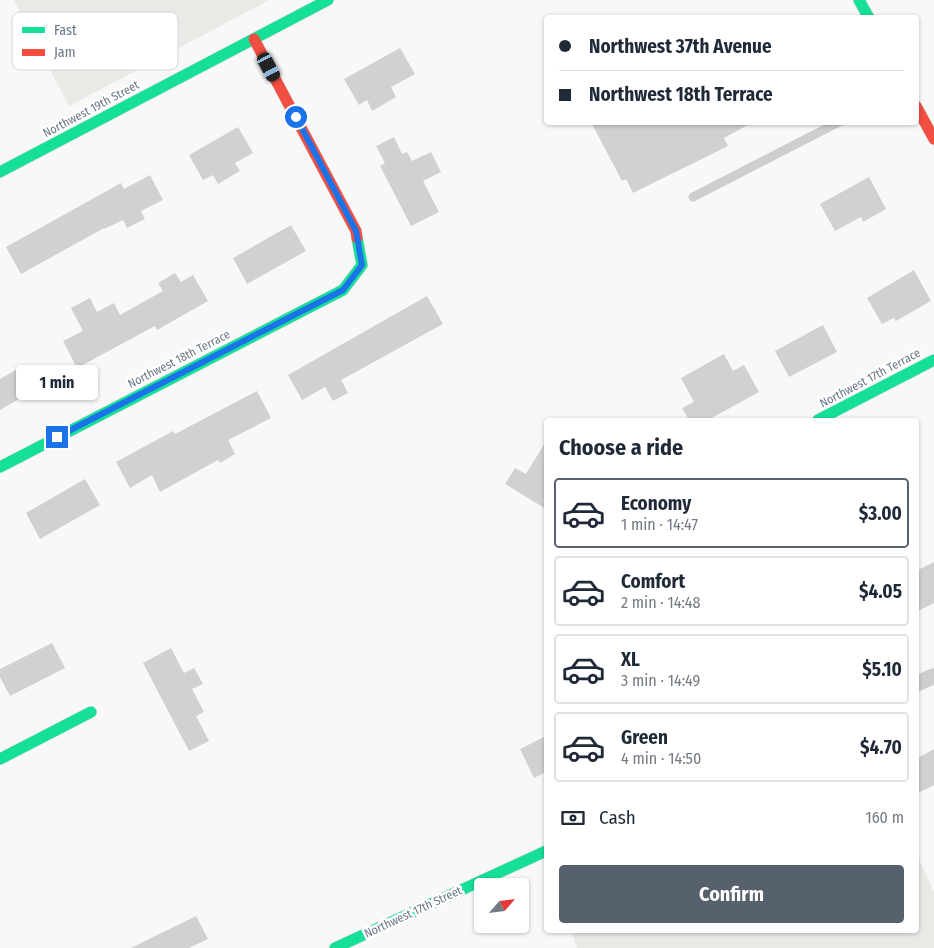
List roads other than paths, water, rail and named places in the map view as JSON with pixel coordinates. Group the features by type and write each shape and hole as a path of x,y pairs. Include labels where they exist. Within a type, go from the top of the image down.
{"street":[{"name":"Northwest 19th Street","path":"0,172 328,0"},
{"path":"859,0 867,15"},
{"name":"Northwest 18th Terrace","path":"0,467 343,290 362,265 356,231 254,38"},
{"path":"919,112 934,139"},
{"name":"Northwest 17th Terrace","path":"822,418 934,360"},
{"path":"919,683 934,676"},
{"path":"0,760 91,712"},
{"name":"Northwest 17th Street","path":"335,948 544,852"}],"lane":[{"path":"693,196 834,125"}]}
